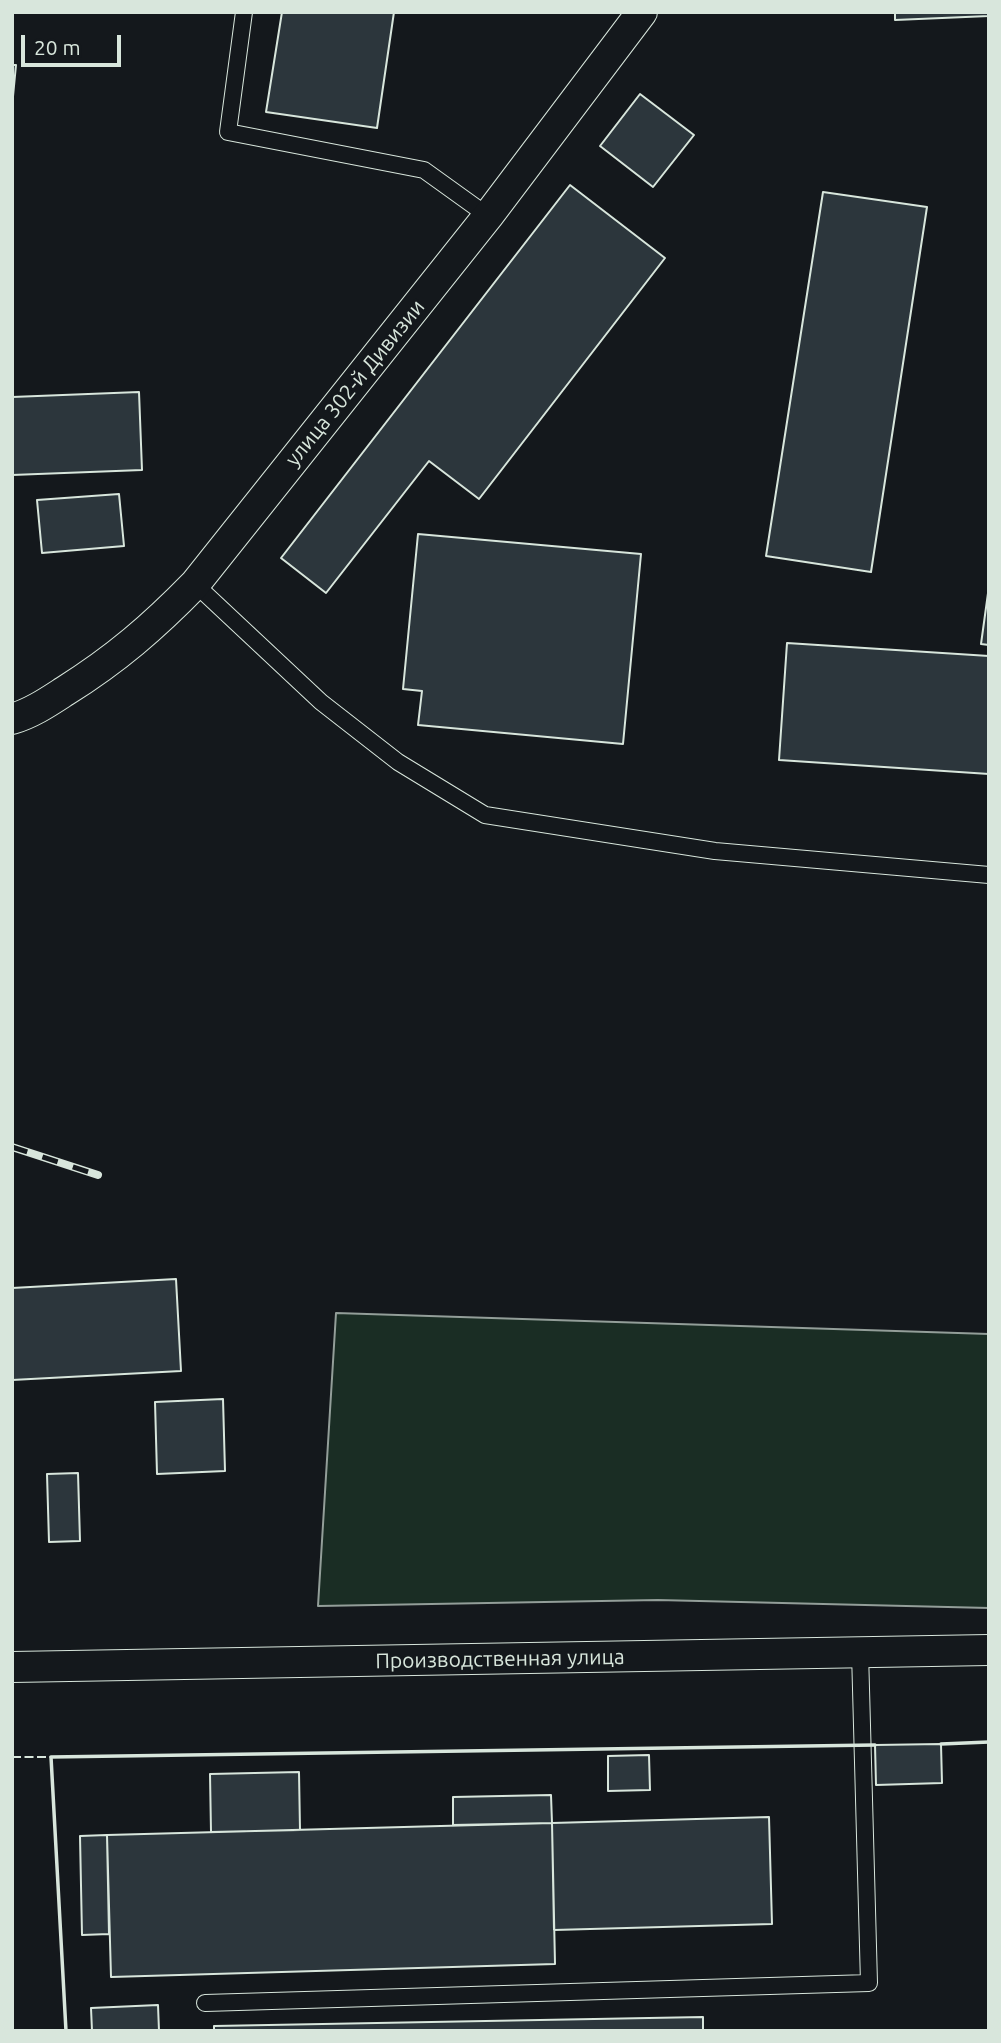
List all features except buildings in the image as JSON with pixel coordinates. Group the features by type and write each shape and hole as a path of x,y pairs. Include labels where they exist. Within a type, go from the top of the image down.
{"street":[{"name":"улица 302-й Дивизии","path":"20,717 106,665 152,628 195,584 488,216 642,12"},
{"name":"Производственная улица","path":"12,1667 989,1650"}],"lane":[{"path":"244,12 228,132 424,170 488,216"},
{"path":"195,584 332,710 398,762 485,815 715,851 989,875"},
{"path":"205,2003 869,1983 860,1652"}],"green space":[{"path":"336,1313 989,1334 989,1608 658,1600 318,1606"}],"railway":[{"path":"12,1147 98,1175"}],"fence":[{"path":"12,1757 51,1757"}],"wall":[{"path":"941,1744 989,1742"},
{"path":"66,2031 51,1757 875,1745"}]}
